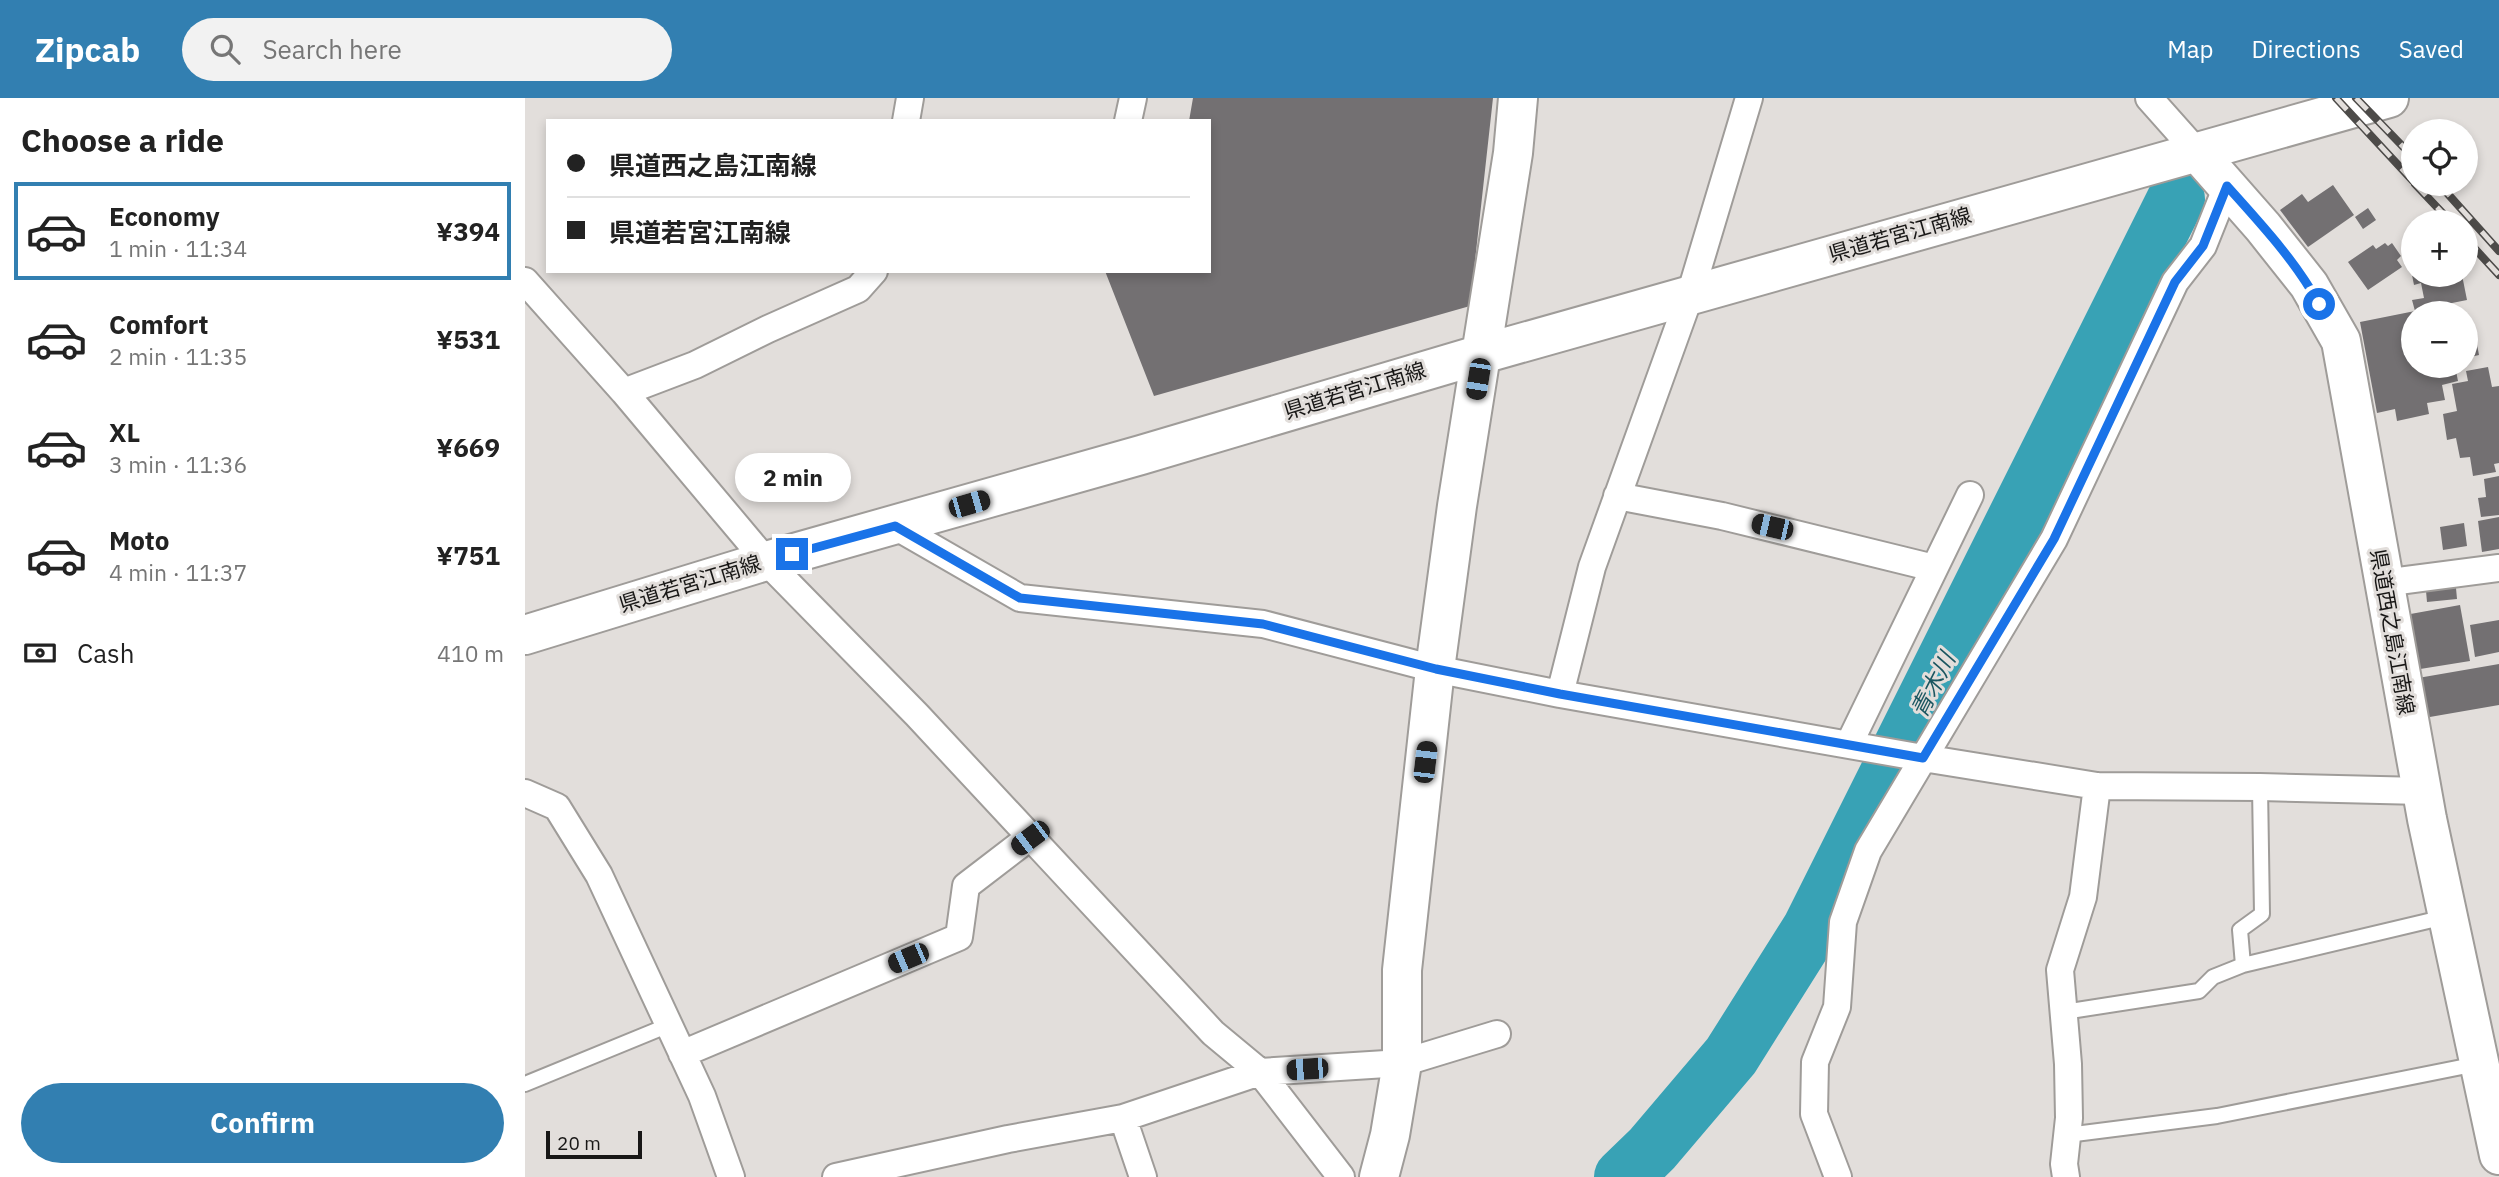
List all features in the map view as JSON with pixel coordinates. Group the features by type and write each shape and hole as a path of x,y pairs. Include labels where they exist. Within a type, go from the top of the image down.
{"main road":[{"path":"1379,1177 1390,1135 1402,1063 1402,970 1436,669 1457,506 1513,153 1518,98"},
{"name":"県道若宮江南線","path":"525,635 766,561 895,526 1482,354 2389,98"},
{"name":"県道西之島江南線","path":"2197,152 2263,227 2309,285 2341,341 2446,917 2499,1155"}],"street":[{"path":"907,119 910,98"},
{"path":"1128,119 1133,98"},
{"path":"1560,694 1592,567 1690,295 1749,98"},
{"path":"2149,98 2197,152"},
{"path":"1838,1177 1814,1114 1815,1062 1837,1007 1843,922 1868,851 1919,757 2054,539 2175,282 2203,246 2227,186"},
{"path":"624,392 695,365 858,289 872,273"},
{"path":"525,281 624,392 766,561 917,715 1213,1033 1260,1072 1341,1177"},
{"path":"1849,744 1970,495"},
{"path":"1617,496 1722,516 1934,568"},
{"path":"895,526 1020,598 1263,624 1436,669 1560,694 1919,757 2097,786 2260,786 2422,791"},
{"path":"2383,583 2499,568"},
{"path":"2066,1177 2064,1164 2068,1064 2060,970 2083,897 2097,786"},
{"path":"525,793 557,807 599,875 702,1096 730,1177"},
{"path":"682,1054 958,937 967,886 1030,838"},
{"path":"836,1177 1008,1139 1123,1118 1260,1072 1402,1063 1497,1034"},
{"path":"1123,1118 1143,1177"}],"lane":[{"path":"2243,965 2240,930 2262,914 2260,786"},
{"path":"2064,1012 2199,991 2213,977 2243,965 2446,917"},
{"path":"525,1084 669,1025"},
{"path":"2067,1135 2217,1116 2479,1064"}],"building":[{"path":"1193,98 1493,98 1470,306 1154,396 1106,273 1211,273 1211,119 1189,119"},
{"path":"2333,185 2354,215 2308,247 2280,210 2302,194 2308,202"},
{"path":"2368,208 2376,220 2363,229 2355,217"},
{"path":"2385,243 2388,246 2392,243 2401,256 2397,260 2401,268 2368,290 2348,262 2373,245 2376,249"},
{"path":"2422,287 2464,287 2467,300 2412,300 2424,298"},
{"path":"2401,314 2401,378 2457,378 2458,381 2442,385 2445,400 2427,403 2429,414 2397,421 2395,409 2377,413 2360,322"},
{"path":"2488,367 2492,387 2499,386 2499,463 2494,464 2496,472 2473,476 2470,457 2460,458 2456,438 2447,440 2443,414 2457,411 2452,384 2468,381 2467,378 2478,378 2478,369"},
{"path":"2499,476 2499,515 2481,517 2478,498 2486,497 2484,479"},
{"path":"2499,517 2499,549 2482,552 2478,521"},
{"path":"2464,523 2467,546 2443,550 2440,527"},
{"path":"2456,588 2457,599 2427,602 2426,591"},
{"path":"2460,605 2470,661 2414,670 2405,615"},
{"path":"2499,620 2499,652 2475,657 2470,625"},
{"path":"2499,664 2499,705 2424,718 2418,678"}],"waterway":[{"name":"青木川","path":"1623,1177 1652,1149 1731,1056 1811,929 2176,199"}],"railway":[{"path":"2336,98 2401,168"},
{"path":"2356,98 2401,145"},
{"path":"2426,196 2440,210"},
{"path":"2450,196 2499,251"},
{"path":"2478,252 2499,275"}],"route":[{"path":"792,554 895,526 1020,598 1263,624 1436,669 1560,694 1923,758 2054,539 2175,282 2203,246 2227,186 2309,285 2319,304"}]}
